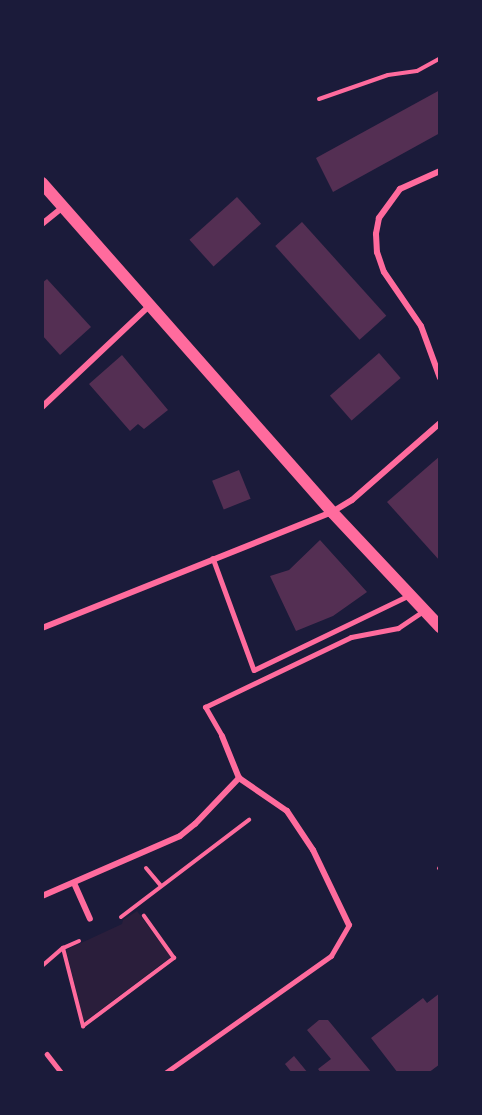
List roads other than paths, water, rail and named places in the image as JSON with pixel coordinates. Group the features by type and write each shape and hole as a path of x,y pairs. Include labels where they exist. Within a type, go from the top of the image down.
{"main road":[{"path":"42,183 148,306 332,512 440,627"}],"street":[{"path":"440,171 400,189 379,218 375,234 377,252 384,272 421,326 440,378"},
{"path":"42,224 63,207"},
{"path":"42,406 148,306"},
{"path":"42,628 213,558 278,536 332,512 352,500 440,423"},
{"path":"349,925 314,850 287,811 239,778 222,736 205,707 351,637 398,628 425,610"},
{"path":"42,896 137,856 188,831 239,778"},
{"path":"74,883 90,919"}],"lane":[{"path":"213,558 254,670 410,595"},
{"path":"165,1073 331,956 349,925"},
{"path":"47,1054 62,1073"}]}
